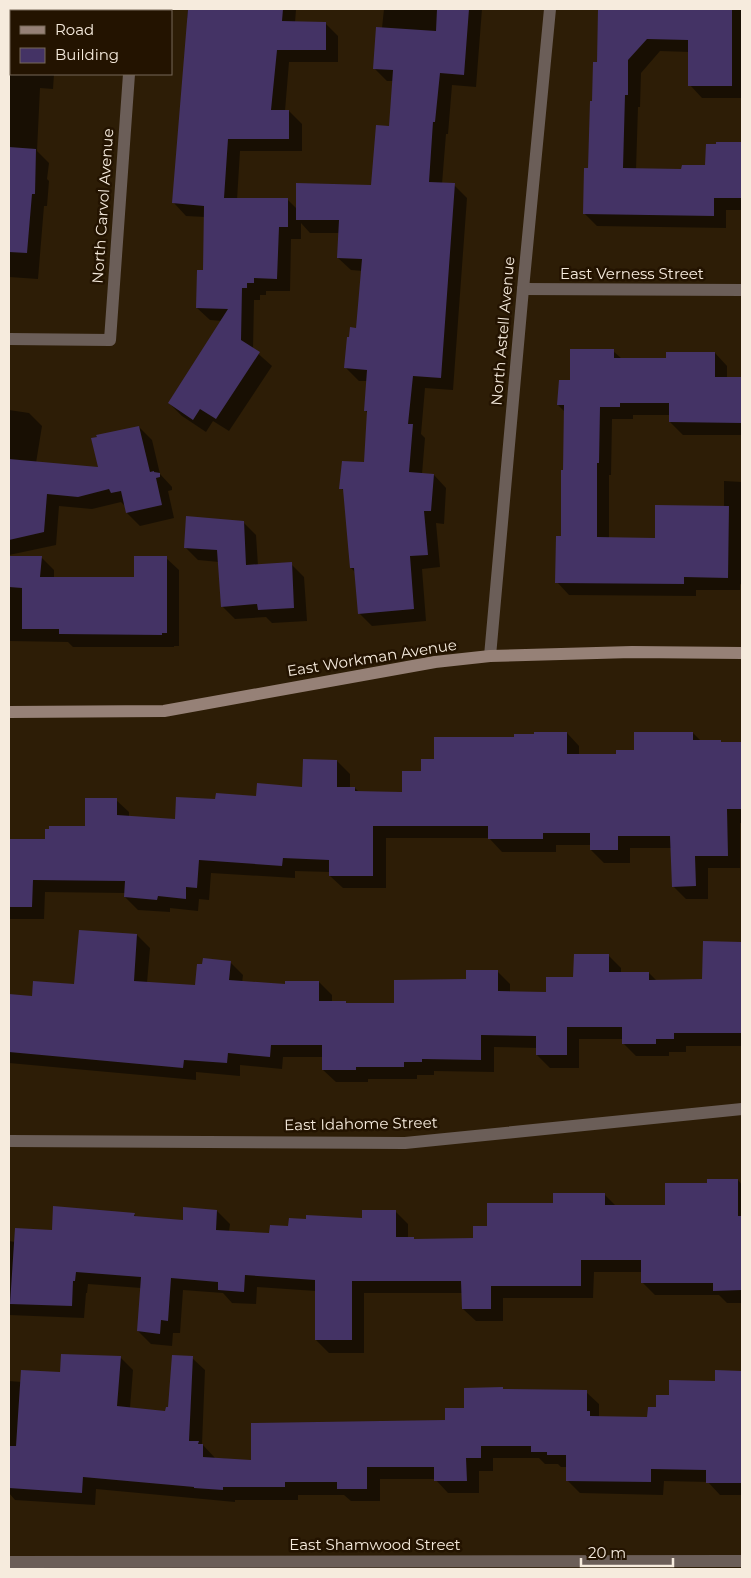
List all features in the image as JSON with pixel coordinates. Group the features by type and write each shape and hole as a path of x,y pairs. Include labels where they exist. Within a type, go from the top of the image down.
{"street":[{"name":"North Astell Avenue","path":"490,656 550,9"},
{"name":"North Carvol Avenue","path":"9,339 110,340 129,75"},
{"name":"East Verness Street","path":"523,289 742,290"},
{"name":"East Workman Avenue","path":"9,712 164,711 435,662 490,656 632,652 742,653"},
{"name":"East Idahome Street","path":"9,1141 405,1143 742,1109"},
{"name":"East Shamwood Street","path":"9,1562 742,1561"}],"building":[{"path":"188,9 283,9 282,21 326,22 326,50 277,50 271,110 289,110 289,139 228,139 224,198 288,198 288,227 279,227 277,279 254,278 254,283 247,283 247,288 242,288 241,340 260,352 216,419 200,409 193,420 168,403 228,309 196,308 197,270 203,270 204,206 172,203"},
{"path":"437,9 469,9 464,75 440,73 435,122 433,122 429,182 455,183 441,378 413,376 408,424 413,424 409,472 434,474 431,511 424,511 428,555 410,556 414,609 358,614 354,568 350,568 343,489 339,489 342,461 364,462 367,411 364,411 367,370 344,368 347,337 349,337 350,327 356,328 362,259 337,258 339,220 296,220 296,183 371,185 376,125 389,126 393,70 373,69 376,27 436,31"},
{"path":"598,9 732,9 732,86 688,86 688,40 647,39 628,60 628,95 625,95 623,168 681,169 682,165 705,165 706,144 742,142 742,198 714,198 714,216 583,214 584,168 588,168 593,62 597,62"},
{"path":"9,147 36,149 35,194 32,194 27,253 9,252"},
{"path":"570,349 614,349 614,358 666,358 666,352 715,352 715,377 742,377 742,423 669,422 669,403 620,403 620,407 600,407 599,463 597,463 597,537 655,538 655,505 729,506 728,578 684,577 684,584 555,583 556,536 561,536 561,470 563,470 564,405 557,405 559,380 570,380"},
{"path":"139,426 150,472 160,473 160,477 156,478 162,505 126,513 121,491 111,493 109,489 78,497 47,494 44,532 9,540 9,459 98,467 91,438 97,437 96,435"},
{"path":"186,516 244,521 246,565 292,562 294,608 258,610 257,604 221,607 217,550 184,548"},
{"path":"9,556 42,556 40,577 134,577 134,556 167,556 167,633 162,633 162,635 59,634 59,629 22,629 22,588 9,587"},
{"path":"534,732 567,732 567,754 616,754 616,750 634,750 634,732 693,732 693,740 742,742 742,809 727,809 728,856 695,856 696,886 672,887 670,836 618,836 618,850 590,850 590,833 543,833 543,839 488,839 488,826 373,826 373,876 329,876 329,860 283,858 282,866 199,860 197,888 186,887 186,899 158,896 157,900 124,897 125,881 33,880 32,907 9,907 9,839 45,839 45,829 49,829 49,826 85,826 85,798 117,798 117,815 175,819 176,797 215,799 216,793 256,796 257,783 302,787 303,759 337,760 337,787 355,787 355,791 402,792 402,771 421,771 421,759 434,759 434,737 514,737 514,734 534,734"},
{"path":"79,930 137,934 134,981 195,985 197,964 202,964 203,958 231,961 229,980 285,984 285,981 319,981 319,1001 346,1001 346,1003 394,1003 394,980 466,979 466,970 498,970 498,991 546,992 546,977 573,977 574,954 609,954 609,972 649,972 649,980 702,979 703,941 742,942 742,1033 674,1033 674,1039 656,1039 656,1044 622,1044 622,1027 567,1027 567,1055 536,1055 536,1036 481,1035 481,1060 422,1059 422,1062 404,1062 404,1067 356,1067 356,1070 322,1070 322,1045 271,1045 270,1057 228,1053 227,1063 184,1060 183,1068 9,1052 9,994 32,996 33,981 74,984"},
{"path":"707,1179 738,1179 738,1216 742,1216 742,1290 713,1291 713,1283 641,1283 641,1260 581,1260 581,1286 491,1286 491,1309 462,1309 461,1281 352,1281 352,1340 315,1340 315,1280 245,1275 244,1292 218,1290 218,1282 171,1278 168,1321 161,1320 160,1334 137,1331 141,1277 76,1272 75,1281 73,1281 72,1306 10,1304 15,1228 52,1230 53,1206 135,1213 134,1216 183,1220 183,1207 217,1210 216,1230 269,1233 270,1225 288,1226 289,1218 306,1219 306,1215 362,1218 362,1210 396,1210 396,1237 414,1237 414,1239 473,1238 473,1226 487,1226 487,1203 553,1203 553,1193 605,1193 605,1205 665,1205 665,1183 707,1183"},
{"path":"61,1354 121,1356 117,1406 165,1411 166,1407 168,1407 172,1355 193,1356 189,1441 199,1441 198,1444 203,1444 203,1457 251,1460 251,1423 445,1420 445,1408 464,1408 464,1388 503,1387 503,1389 587,1390 587,1411 590,1411 590,1416 647,1417 648,1407 656,1407 656,1395 669,1395 669,1380 715,1381 715,1370 742,1371 741,1483 706,1483 706,1470 651,1469 651,1482 566,1481 566,1455 547,1455 547,1452 531,1452 531,1446 481,1446 481,1458 466,1458 467,1481 434,1481 434,1467 367,1467 367,1489 337,1489 337,1482 285,1482 285,1487 223,1487 223,1490 83,1477 82,1493 9,1488 9,1446 16,1446 21,1370 60,1372"}]}
